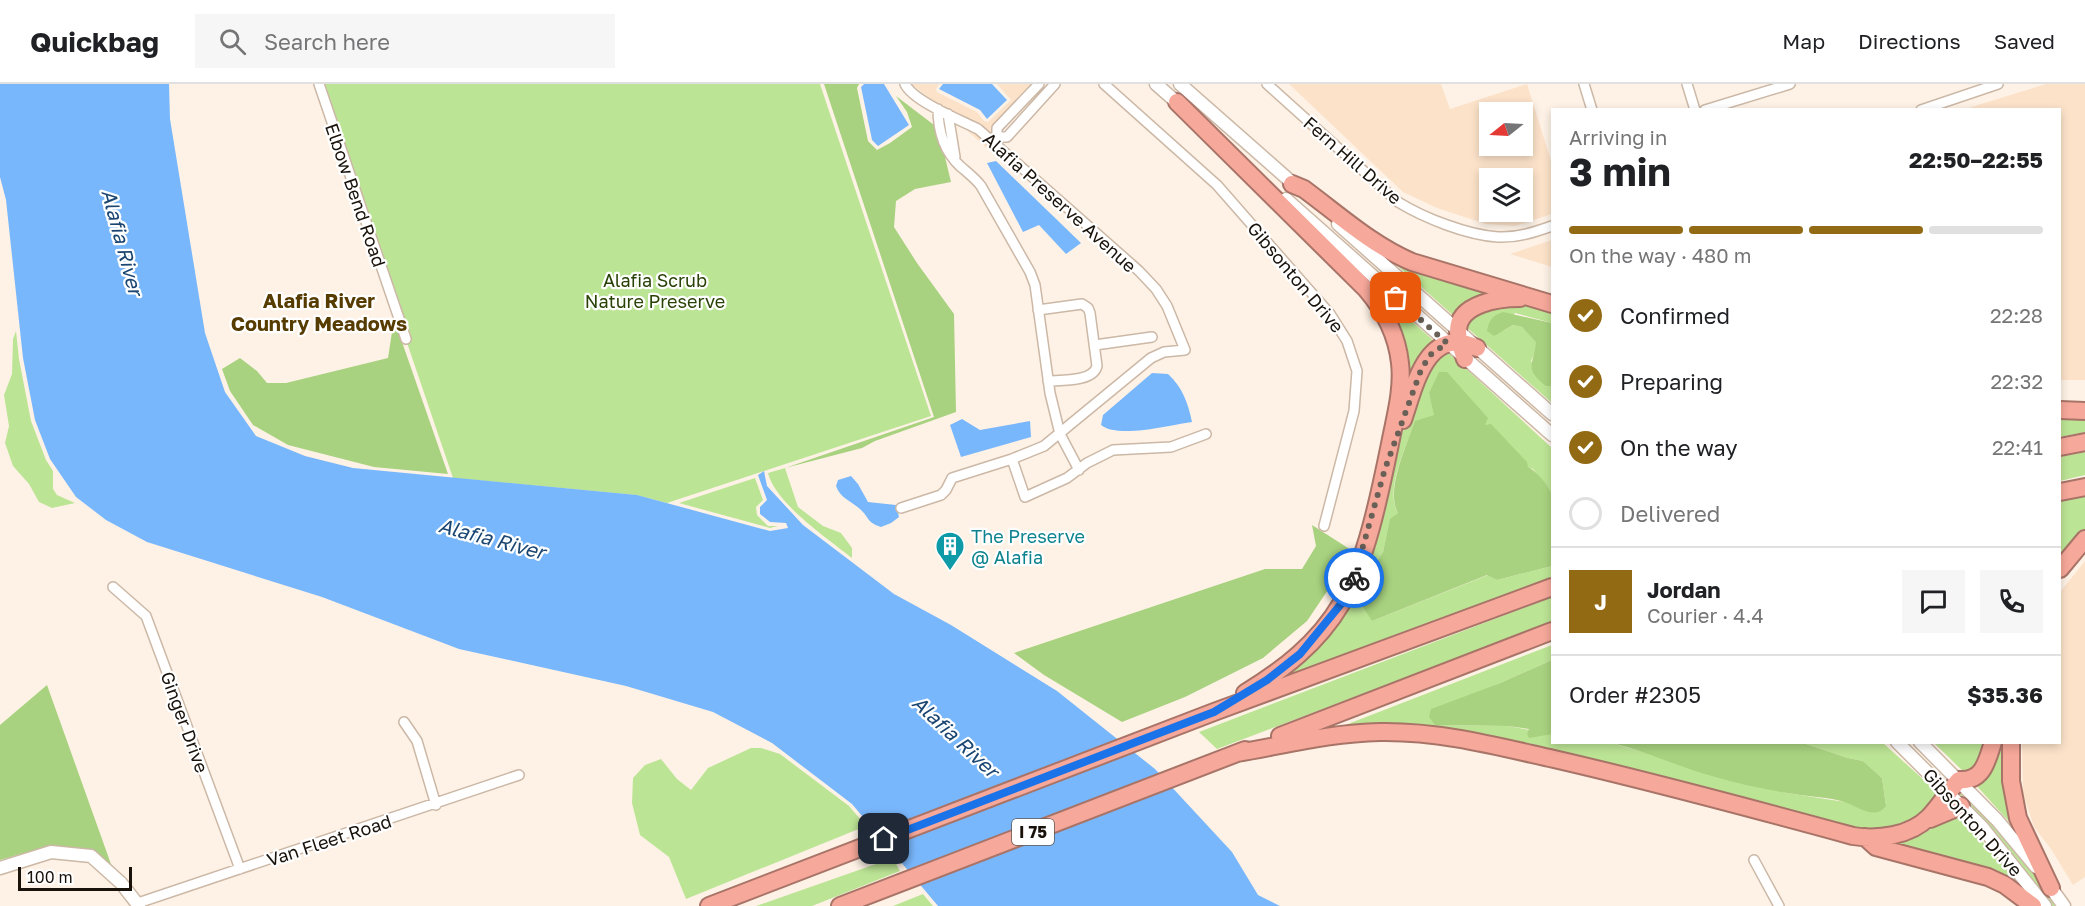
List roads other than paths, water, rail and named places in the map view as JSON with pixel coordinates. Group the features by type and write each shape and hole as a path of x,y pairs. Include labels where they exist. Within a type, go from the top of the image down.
{"highway":[{"path":"1177,102 1366,289 1389,323 1397,349 1400,378 1398,403 1385,469 1357,572 1341,604 1300,654 1267,680 1214,712"},
{"path":"1292,184 1304,189 1378,244 1399,256 1412,262 1551,304"},
{"path":"1385,469 1421,370 1430,355 1455,338 1463,318 1478,306 1508,298 1530,298"},
{"path":"1455,338 1471,353"},
{"path":"2061,410 2085,411"},
{"path":"2061,447 2085,442"},
{"path":"2061,492 2085,487"},
{"path":"2061,568 2085,539"},
{"name":"I 75","path":"709,906 1214,712 1551,587"},
{"name":"I 75","path":"840,906 1551,632"},
{"path":"1232,755 1311,738 1345,734 1420,733 1460,738 1590,767 1865,837 1898,833 1962,806"},
{"path":"1926,820 1954,786 1972,780 1981,773 1992,744"},
{"path":"2011,744 2011,781 2019,818 2051,888"},
{"path":"1865,837 1876,847 1988,877 2005,885 2033,906"}],"main road":[{"path":"1156,84 1455,338"},
{"path":"1180,84 1292,184 1455,338"},
{"path":"1471,353 1551,413"},
{"path":"1471,353 1551,434"},
{"name":"Gibsonton Drive","path":"1900,744 1997,820 2064,906"},
{"name":"Gibsonton Drive","path":"1922,744 1954,786 1962,806 1997,845 2044,906"},
{"path":"0,868 51,852 91,856 121,883 138,904"}],"street":[{"name":"Elbow Bend Road","path":"319,84 406,339"},
{"name":"Alafia Preserve Avenue","path":"905,84 908,90 938,109 995,140 1139,271 1156,289 1167,306 1185,350 1164,352 1151,358 1060,434"},
{"path":"1039,84 997,128 995,140 1007,137 1055,84"},
{"name":"Gibsonton Drive","path":"1104,84 1217,185 1330,314 1347,341 1357,371 1354,411 1324,526"},
{"name":"Fern Hill Drive","path":"1266,84 1398,202 1414,212 1443,223 1498,237 1516,236 1551,226"},
{"path":"1584,84 1591,108"},
{"path":"1687,84 1694,108"},
{"path":"1712,108 1790,84"},
{"path":"1927,108 1998,84"},
{"path":"938,109 938,124 944,144 981,186 1035,285 1048,381 1060,434 1079,470"},
{"path":"948,114 955,159"},
{"path":"1038,310 1075,304 1086,306 1090,313 1095,345 1097,366 1094,374 1048,381"},
{"path":"1095,345 1152,337"},
{"path":"901,508 941,495 950,485 952,478 1044,446 1060,434"},
{"path":"1012,459 1025,497 1067,478 1096,458 1113,450 1171,447 1206,434"},
{"name":"Ginger Drive","path":"113,587 146,616 240,869"},
{"path":"404,722 417,741 436,805"},
{"name":"Van Fleet Road","path":"138,904 519,776"},
{"path":"1754,860 1779,906"}],"water":[{"name":"Alafia River","path":"0,84 169,84 170,119 205,333 225,392 256,436 305,456 353,468 637,495 770,531 788,528 786,523 770,522 760,514 760,507 767,500 758,475 764,471 767,486 803,525 894,594 951,625 1057,691 1155,769 1232,852 1258,895 1280,906 938,906 852,804 772,743 713,712 626,686 459,649 322,597 147,542 106,520 76,497 50,459 35,420 23,358 6,200 0,177"},
{"path":"864,84 884,84 909,125 878,146 872,140 861,87"},
{"path":"943,84 992,84 1007,100 987,119 980,110 939,89"},
{"path":"996,161 1081,243 1066,254 1039,225 1023,232 987,163"},
{"path":"1152,373 1168,374 1178,385 1189,408 1192,422 1131,431 1109,429 1101,425 1103,415"},
{"path":"962,419 980,430 1030,421 1031,437 961,457 950,425"},
{"path":"851,476 868,502 896,505 899,517 881,527 870,521 860,509 843,496 836,486 838,480"}],"place":[{"name":"The Preserve @ Alafia","path":"950,572"}],"district":[{"name":"Alafia River Country Meadows","path":"319,312"}],"park label":[{"name":"Alafia Scrub Nature Preserve","path":"655,290"}]}
